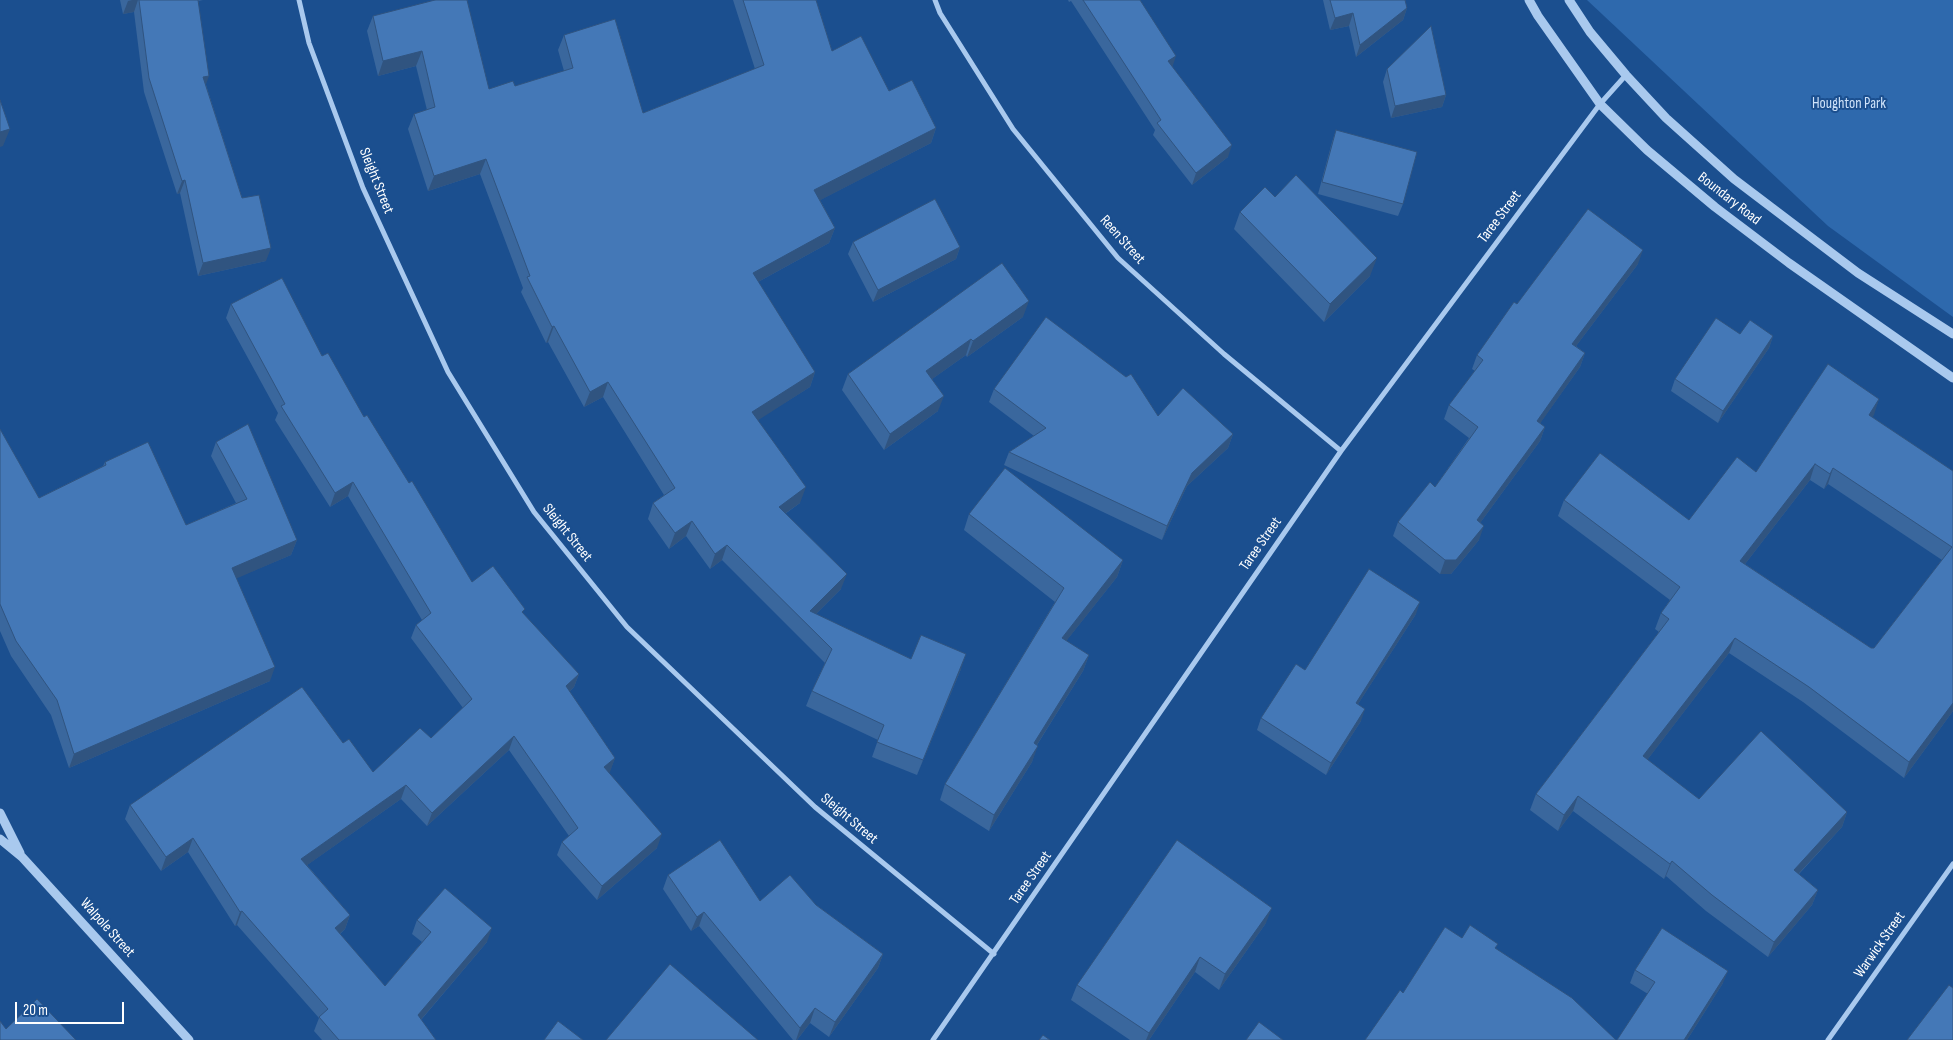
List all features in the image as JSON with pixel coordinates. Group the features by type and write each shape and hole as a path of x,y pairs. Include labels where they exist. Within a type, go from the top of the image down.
{"street":[{"name":"Sleight Street","path":"299,0 309,43 371,206 448,372 534,512 627,627 655,654 815,807 994,954"},
{"name":"Reen Street","path":"935,0 940,13 1013,129 1118,258 1224,354 1340,451"},
{"name":"Boundary Road","path":"1529,0 1600,104 1647,150 1715,207 1788,263 1953,378"},
{"name":"Boundary Road","path":"1569,0 1590,32 1626,75 1666,118 1734,179 1858,273 1953,334"},
{"name":"Taree Street","path":"933,1040 1340,451 1600,104 1626,75"},
{"path":"0,813 22,857"},
{"name":"Walpole Street","path":"0,839 22,857 189,1040"},
{"name":"Warwick Street","path":"1828,1040 1953,864"}],"green space":[{"name":"Houghton Park","path":"1587,0 1953,0 1953,317 1828,226"}],"building":[{"path":"139,0 198,0 209,76 203,77 242,198 259,195 271,248 203,263 185,180 182,181 149,78"},
{"path":"435,0 467,0 489,89 513,81 515,86 573,68 564,35 615,19 643,113 764,65 743,0 816,0 832,51 861,36 889,91 912,80 936,128 814,190 835,228 753,273 815,372 752,412 806,487 779,507 847,574 810,611 911,659 921,635 966,654 923,760 877,742 884,725 812,691 832,649 727,545 715,554 692,521 675,533 653,503 675,488 608,382 590,392 554,326 552,327 527,277 530,276 486,159 434,176 414,114 435,107 422,51 383,61 373,16"},
{"path":"1083,0 1140,0 1176,56 1168,61 1232,145 1196,173 1157,123 1161,120"},
{"path":"1330,0 1405,0 1407,8 1360,45 1353,13 1335,18"},
{"path":"1431,26 1446,95 1395,106 1387,69"},
{"path":"0,100 10,129 0,132"},
{"path":"1336,130 1417,152 1403,204 1322,182"},
{"path":"1296,175 1377,258 1330,304 1240,212 1265,187 1275,197"},
{"path":"935,199 960,247 878,290 853,242"},
{"path":"1588,209 1643,250 1572,344 1585,353 1537,421 1545,427 1477,520 1484,526 1456,560 1445,560 1398,522 1430,482 1435,487 1478,427 1449,405 1483,360 1477,355 1514,302 1517,304"},
{"path":"1002,263 1029,301 973,341 971,339 926,371 944,396 890,434 848,374"},
{"path":"282,278 322,356 328,353 364,417 367,415 409,483 412,481 472,582 493,566 525,609 522,612 579,674 566,686 615,758 604,767 662,834 602,886 562,842 578,828 514,736 432,813 406,785 301,859 350,915 335,928 385,986 431,932 417,920 445,888 492,928 418,1015 436,1040 339,1040 319,1017 328,1009 242,911 240,912 193,838 166,857 130,805 302,687 343,743 349,739 373,772 420,728 431,738 472,699 416,625 431,613 353,482 335,493 281,406 285,404 231,304"},
{"path":"1046,317 1126,377 1131,374 1158,416 1183,388 1233,434 1192,473 1167,526 1009,452 1046,428 994,389"},
{"path":"1716,318 1740,334 1750,320 1773,336 1723,411 1675,379"},
{"path":"1828,364 1879,399 1869,415 1953,471 1953,703 1909,762 1809,687 1735,638 1643,756 1699,799 1761,731 1847,812 1794,870 1818,890 1774,942 1712,895 1672,861 1670,864 1578,796 1564,815 1536,794 1669,619 1661,613 1680,587 1564,500 1600,453 1689,520 1737,457 1756,472","holes":["1815,464 1830,474 1833,468 1952,547 1874,648 1871,648 1740,561"]},
{"path":"248,424 297,540 232,568 275,667 74,754 57,700 16,641 0,604 0,429 39,498 106,465 105,462 148,442 186,525 247,499 216,442"},
{"path":"1005,468 1123,560 1062,638 1089,655 1034,743 1038,746 994,815 945,784 1064,588 969,514"},
{"path":"1369,569 1420,602 1356,703 1365,709 1331,763 1261,718 1296,664 1305,670"},
{"path":"720,840 760,901 790,875 816,905 883,954 835,1022 815,1008 800,1028 704,912 697,917 668,875"},
{"path":"1177,840 1272,908 1225,974 1200,957 1149,1033 1077,985"},
{"path":"1470,925 1498,944 1495,948 1572,998 1616,1040 1365,1040 1400,990 1403,993 1445,927 1462,938"},
{"path":"1662,928 1728,971 1684,1040 1617,1040 1655,982 1635,970"},
{"path":"670,964 758,1040 606,1040"},
{"path":"1949,985 1953,988 1953,1040 1907,1040"},
{"path":"37,999 76,1040 0,1040 0,1021 6,1029"},
{"path":"558,1021 583,1040 544,1040"},
{"path":"1259,1022 1283,1040 1246,1040"},
{"path":"1043,1035 1050,1040 1039,1040"}]}
